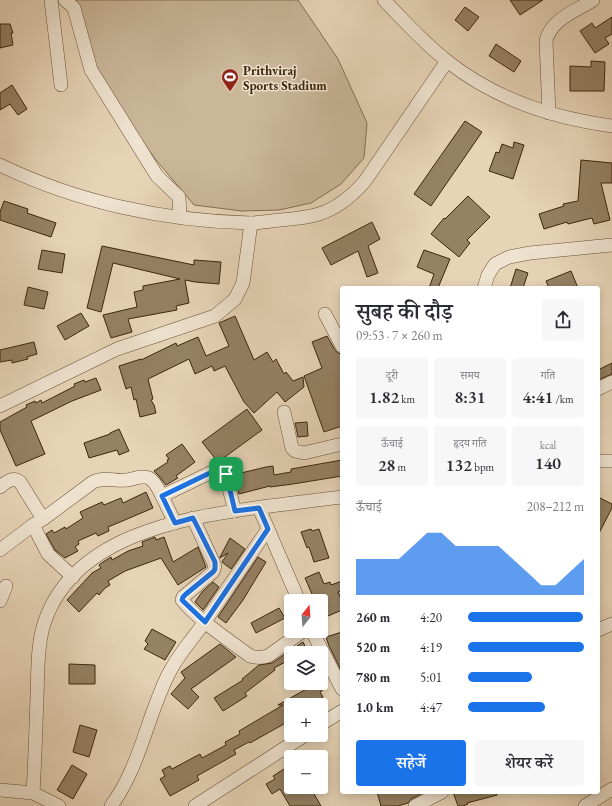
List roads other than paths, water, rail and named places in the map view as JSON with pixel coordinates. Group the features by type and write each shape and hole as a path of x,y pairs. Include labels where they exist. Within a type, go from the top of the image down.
{"street":[{"path":"51,0 61,85"},
{"path":"65,0 74,8 91,70 157,176 180,197 180,216"},
{"path":"384,0 417,35 446,61 469,77 499,94 524,105 549,113 612,126"},
{"path":"549,113 547,34 551,27 557,22 594,0"},
{"path":"0,164 80,196 114,205 156,213 251,223 319,214 340,204 355,193 370,175 446,61"},
{"path":"0,406 117,350 215,316 235,299 243,283 251,223"},
{"path":"485,286 488,275 495,264 510,257 530,253 612,245"},
{"path":"325,314 340,342"},
{"path":"600,388 612,382"},
{"path":"284,412 292,448 295,451 304,453 340,444"},
{"path":"600,461 612,461"},
{"path":"162,496 216,470 220,470 224,471 226,474 235,511"},
{"path":"0,550 93,482 100,479 122,481 142,477 148,478 156,486 175,523"},
{"path":"0,486 14,479 20,482 38,522 48,554 73,577"},
{"path":"32,793 40,643 43,628 49,613 64,588 73,577 99,554 113,546 139,534 175,523 193,518 235,511 340,497"},
{"path":"259,508 296,594"},
{"path":"193,518 216,566 213,572 186,594 182,600 205,622 250,656 255,658 268,656 293,638"},
{"path":"111,806 122,790 168,675 188,642 205,622 268,529"},
{"path":"0,601 6,586"},
{"path":"600,629 612,624"},
{"path":"316,638 340,684"},
{"path":"328,720 340,712"},
{"path":"195,806 294,742"},
{"path":"585,806 612,789"},
{"path":"0,790 32,793 59,806"},
{"path":"414,806 438,794"}],"place":[{"name":"Prithviraj Sports Stadium","path":"230,92"}]}
